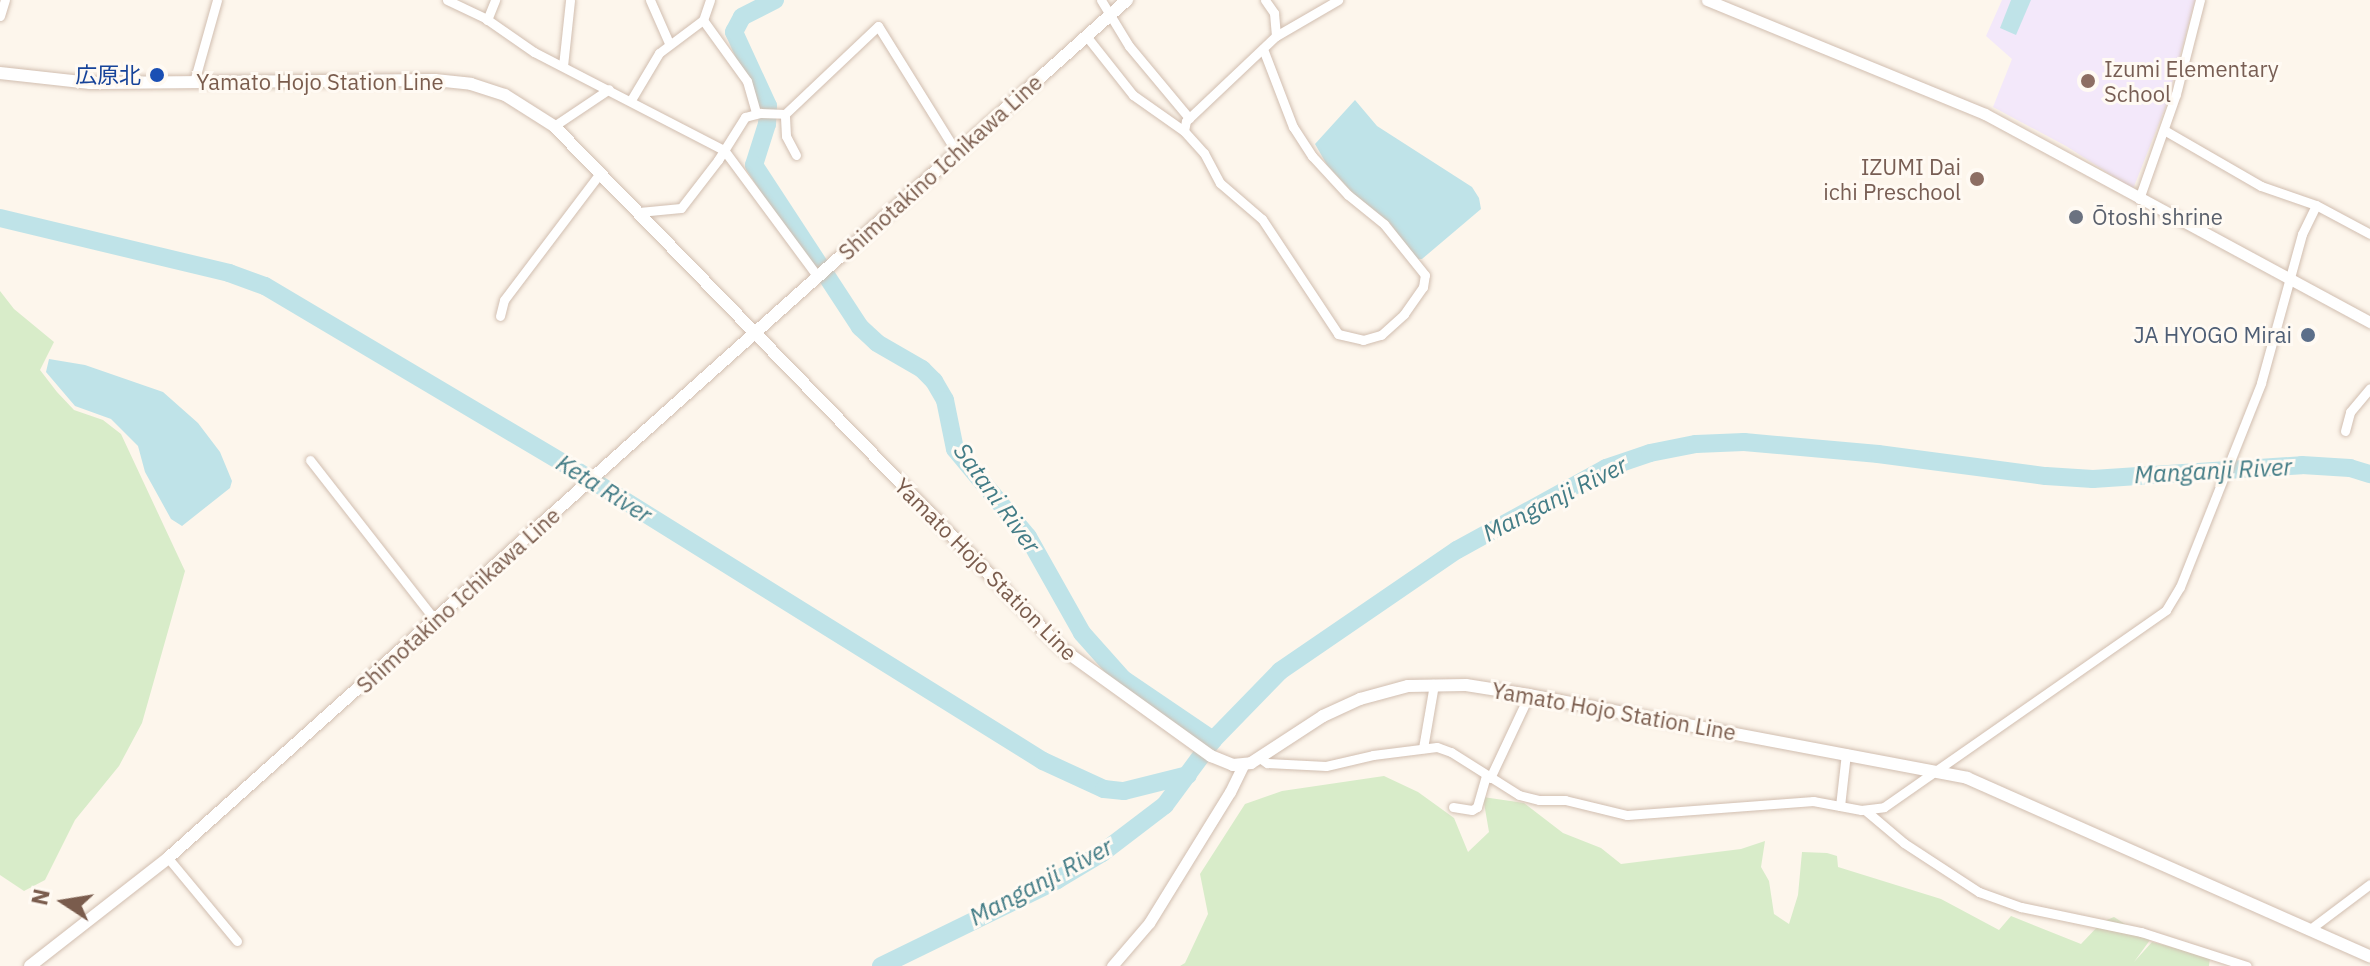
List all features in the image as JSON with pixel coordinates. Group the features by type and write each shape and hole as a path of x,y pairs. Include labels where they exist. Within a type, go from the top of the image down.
{"main road":[{"name":"Shimotakino Ichikawa Line","path":"30,966 168,858 1127,0"},
{"name":"Yamato Hojo Station Line","path":"0,73 90,83 435,80 471,84 505,95 554,126 1061,648 1211,756 1233,765 1243,765 1260,758 1323,716 1360,699 1408,686 1466,685 1529,695 1937,770 1998,791 2370,957"}],"street":[{"path":"0,16 5,0"},
{"path":"194,82 217,0"},
{"path":"447,0 487,20 534,52 724,150 823,273"},
{"path":"487,20 495,0"},
{"path":"563,66 570,0"},
{"path":"650,0 669,43"},
{"path":"631,100 669,43 703,20 710,0"},
{"path":"1101,0 1109,17 1189,118"},
{"path":"1265,0 1274,13 1276,36"},
{"path":"1184,131 1189,118 1276,36 1338,0"},
{"path":"1707,0 1985,114 2370,322"},
{"path":"2139,199 2164,130 2200,0"},
{"path":"703,20 747,81 756,113"},
{"path":"639,212 681,208 745,117 756,113 785,114 878,26 957,153"},
{"path":"1087,37 1133,95 1184,131 1204,153 1220,183 1262,219 1338,334 1363,340 1381,335 1404,314 1423,287 1425,275 1384,224 1348,195 1312,156 1293,127 1263,49"},
{"path":"554,126 609,89"},
{"path":"785,114 786,136 796,155"},
{"path":"2164,130 2261,186 2316,205 2370,234"},
{"path":"500,316 504,300 600,173"},
{"path":"1260,758 1267,763 1326,766 1423,748 1451,752 1519,795 1539,800 1565,800 1627,815 1813,801 1865,810 1884,807 2166,610 2180,587 2261,383 2302,234 2316,205"},
{"path":"2345,431 2350,412 2370,388"},
{"path":"310,460 435,620"},
{"path":"1423,748 1434,684"},
{"path":"1453,807 1472,810 1477,807 1488,777 1529,695"},
{"path":"1840,806 1846,753"},
{"path":"1112,966 1149,923 1230,792 1243,765"},
{"path":"1865,810 1904,843 1979,892 2021,907 2141,932 2247,966"},
{"path":"168,858 237,941"},
{"path":"2309,930 2370,884"}],"shaded area":[{"name":"Izumi Elementary School","path":"2002,0 2195,0 2167,103 2133,189 2066,146 1993,107 2012,59 1986,36"}],"green space":[{"path":"0,291 14,309 54,342 40,370 57,392 74,410 103,420 121,434 185,571 142,723 119,766 75,820 45,880 24,891 0,875"},
{"path":"1384,776 1418,792 1454,818 1468,852 1489,832 1483,797 1524,803 1563,833 1601,848 1621,864 1741,849 1765,841 1761,867 1769,881 1774,914 1789,924 1798,895 1802,852 1827,853 1837,856 1838,867 1941,899 1999,930 2011,916 2081,944 2102,922 2114,917 2150,940 2134,962 2152,942 2210,957 2209,966 1180,966 1185,963 1208,914 1200,874 1245,804 1282,791"}],"water":[{"path":"2011,0 2031,0 2016,35 2000,28"},
{"path":"1355,100 1377,126 1472,187 1479,198 1481,209 1422,259 1416,259 1389,222 1354,194 1327,165 1315,144"},
{"path":"49,359 85,365 163,392 198,423 220,452 232,481 230,488 182,526 171,519 145,472 138,446 111,419 75,406 46,372"}],"waterway":[{"name":"Satani River","path":"775,0 742,17 734,32 768,106 767,124 754,165 860,327 877,343 922,369 934,381 945,400 955,449 1028,537 1082,633 1123,679 1213,740"},
{"name":"Keta River","path":"0,218 229,273 265,286 577,471 1043,761 1104,789 1124,791 1188,775"},
{"name":"Manganji River","path":"881,966 1057,880 1102,853 1165,805 1213,740 1280,671 1457,550 1606,468 1650,453 1696,444 1744,442 2093,479 2302,465 2350,468 2370,474"}],"place":[{"name":"広原北","path":"157,75"},
{"name":"Izumi Elementary School","path":"2088,81"},
{"name":"IZUMI Dai ichi Preschool","path":"1977,179"},
{"name":"Ōtoshi shrine","path":"2076,217"},
{"name":"JA HYOGO Mirai","path":"2308,335"}]}
